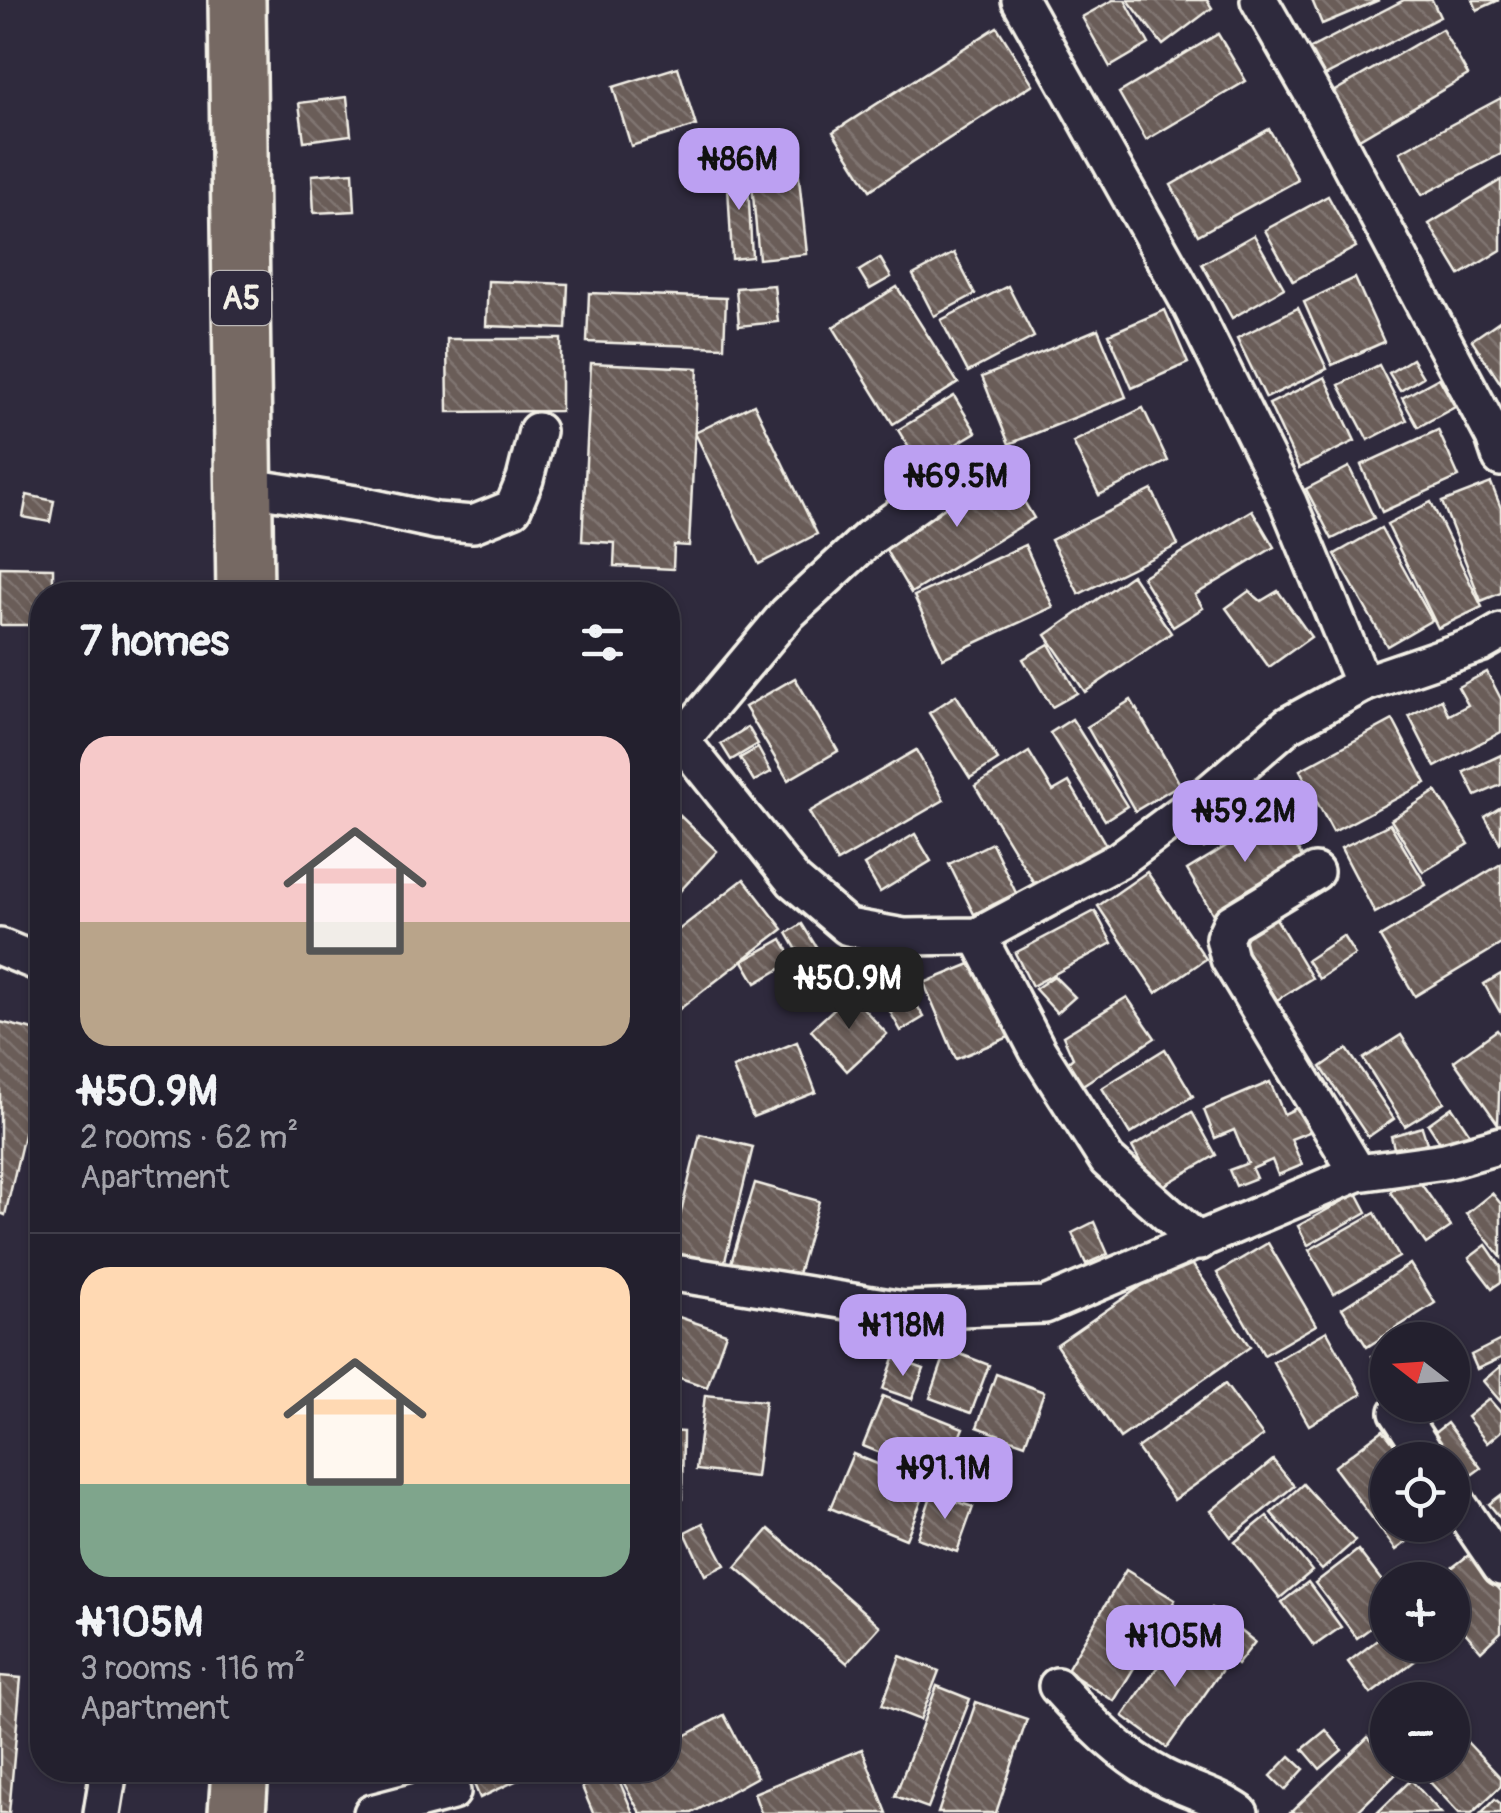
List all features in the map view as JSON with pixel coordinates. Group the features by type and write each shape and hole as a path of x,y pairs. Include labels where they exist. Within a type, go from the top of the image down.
{"highway":[{"name":"A5","path":"237,0 245,582"},
{"path":"237,1813 239,1782"}],"street":[{"path":"1020,0 1198,321 1288,502 1363,684"},
{"path":"1259,0 1499,443"},
{"path":"243,486 436,521 473,524 513,508 538,431"},
{"path":"680,741 787,614 869,538 938,488"},
{"path":"680,755 794,881 848,927 904,937 978,936 1119,860 1209,793 1288,726 1363,684 1480,644 1501,632"},
{"path":"1315,872 1231,923 1224,938 1229,959 1358,1173"},
{"path":"978,936 1038,1051 1107,1160 1200,1242"},
{"path":"0,948 30,959"},
{"path":"680,1274 902,1310 1044,1305 1358,1173 1445,1161 1501,1145"},
{"path":"1470,1521 1501,1567"},
{"path":"1057,1686 1093,1726 1160,1776 1224,1802 1240,1813"},
{"path":"102,1813 106,1782"},
{"path":"372,1813 452,1792"}],"building":[{"path":"1113,0 1125,0 1149,44 1110,67 1082,17"},
{"path":"1128,0 1207,0 1212,8 1163,45"},
{"path":"1312,0 1379,0 1322,24"},
{"path":"1404,0 1432,0 1440,17 1315,81 1301,53"},
{"path":"1473,0 1499,0 1477,10"},
{"path":"997,27 1033,84 870,190 833,132"},
{"path":"1442,29 1468,75 1359,139 1333,92"},
{"path":"1218,34 1246,81 1146,140 1119,93"},
{"path":"678,67 696,126 631,146 613,87"},
{"path":"347,97 351,135 304,141 299,103"},
{"path":"1501,98 1501,154 1422,195 1400,152"},
{"path":"1269,129 1298,180 1198,235 1171,185"},
{"path":"797,159 807,254 759,259 750,163"},
{"path":"747,167 752,257 732,259 727,168"},
{"path":"353,172 355,211 314,213 312,175"},
{"path":"1501,180 1501,250 1460,275 1429,224"},
{"path":"1328,196 1356,247 1293,281 1265,230"},
{"path":"1254,235 1284,288 1232,318 1202,264"},
{"path":"954,253 975,294 934,316 913,275"},
{"path":"880,258 891,277 870,289 859,271"},
{"path":"1355,278 1384,342 1332,365 1304,302"},
{"path":"488,281 568,284 566,329 486,326"},
{"path":"774,285 778,322 739,326 736,288"},
{"path":"1008,286 1034,337 968,372 941,320"},
{"path":"897,287 958,383 893,424 833,327"},
{"path":"589,293 726,298 724,347 587,342"},
{"path":"1298,308 1327,369 1266,398 1237,338"},
{"path":"1165,310 1188,363 1132,388 1109,334"},
{"path":"1501,320 1501,384 1472,340"},
{"path":"1098,329 1126,397 1009,444 982,377"},
{"path":"447,339 561,339 561,411 448,412"},
{"path":"1412,359 1423,377 1400,391 1389,373"},
{"path":"591,363 698,368 689,546 674,545 673,569 614,566 615,543 582,541"},
{"path":"1379,365 1407,420 1368,440 1339,385"},
{"path":"1325,377 1355,441 1299,468 1269,404"},
{"path":"1439,378 1455,407 1418,427 1402,398"},
{"path":"954,396 976,432 920,466 898,430"},
{"path":"754,404 817,534 759,564 695,433"},
{"path":"1143,408 1168,461 1099,495 1073,442"},
{"path":"1438,430 1459,477 1382,512 1361,465"},
{"path":"1349,467 1374,518 1332,539 1306,489"},
{"path":"1004,468 1034,518 911,593 881,542"},
{"path":"1491,483 1501,508 1501,593 1481,601 1442,502"},
{"path":"1152,490 1178,545 1079,594 1051,540"},
{"path":"27,495 54,501 50,522 23,517"},
{"path":"1431,502 1482,607 1438,628 1387,524"},
{"path":"1252,510 1274,547 1195,595 1203,608 1173,627 1142,577"},
{"path":"1381,528 1432,620 1387,646 1335,554"},
{"path":"1025,545 1053,607 943,658 914,596"},
{"path":"0,567 53,568 53,582 30,582 30,625 0,625"},
{"path":"1132,575 1171,633 1085,692 1046,635"},
{"path":"1249,591 1261,601 1278,591 1311,637 1269,667 1226,608"},
{"path":"1049,644 1077,693 1052,707 1023,659"},
{"path":"1487,672 1501,699 1501,732 1435,767 1409,716 1441,699 1449,715 1468,705 1458,687"},
{"path":"795,678 838,751 788,780 745,707"},
{"path":"956,695 998,760 970,778 929,713"},
{"path":"1131,700 1180,784 1135,811 1087,727"},
{"path":"1072,719 1127,806 1105,820 1050,733"},
{"path":"1393,720 1426,783 1333,832 1300,770"},
{"path":"748,727 758,744 731,760 721,744"},
{"path":"758,748 771,772 754,781 740,758"},
{"path":"916,750 944,800 837,862 809,812"},
{"path":"1029,752 1053,791 1069,782 1109,850 1040,893 975,786"},
{"path":"1501,755 1501,785 1476,796 1464,772"},
{"path":"1436,791 1469,844 1423,872 1391,820"},
{"path":"1247,795 1259,813 1204,848 1192,830"},
{"path":"1501,807 1501,842 1500,843 1485,817"},
{"path":"1277,815 1304,860 1214,916 1187,870"},
{"path":"680,816 717,851 680,891"},
{"path":"1390,824 1426,885 1375,913 1341,848"},
{"path":"915,834 931,861 880,892 864,865"},
{"path":"992,843 1016,893 974,914 949,864"},
{"path":"1501,864 1501,944 1415,996 1380,937"},
{"path":"1147,872 1206,959 1156,993 1098,906"},
{"path":"744,879 783,929 680,1009 680,929"},
{"path":"1095,911 1112,943 1032,986 1015,953"},
{"path":"1274,915 1312,978 1277,1000 1238,937"},
{"path":"802,924 817,948 801,957 787,933"},
{"path":"1343,936 1355,955 1319,979 1307,960"},
{"path":"782,939 794,961 756,983 743,961"},
{"path":"978,961 1009,1037 956,1059 924,983"},
{"path":"1501,974 1501,1012 1500,1012 1484,984"},
{"path":"1054,976 1075,997 1057,1013 1035,989"},
{"path":"905,986 924,1017 901,1031 883,999"},
{"path":"850,994 887,1034 847,1071 811,1030"},
{"path":"1127,997 1155,1038 1078,1088 1064,1066 1073,1058 1063,1036"},
{"path":"0,1022 30,1029 30,1109 5,1215 0,1213"},
{"path":"1497,1030 1501,1035 1498,1124 1454,1061"},
{"path":"1401,1035 1444,1102 1405,1126 1363,1059"},
{"path":"797,1042 816,1092 753,1117 733,1068"},
{"path":"1165,1049 1193,1096 1130,1134 1102,1088"},
{"path":"1347,1049 1394,1119 1368,1137 1321,1067"},
{"path":"1270,1082 1284,1114 1303,1105 1314,1130 1291,1139 1302,1165 1278,1175 1272,1160 1252,1169 1256,1178 1236,1186 1229,1170 1248,1163 1234,1130 1215,1138 1204,1110"},
{"path":"1452,1107 1472,1137 1447,1153 1428,1124"},
{"path":"1192,1112 1216,1155 1156,1190 1132,1147"},
{"path":"1422,1127 1427,1143 1395,1152 1391,1136"},
{"path":"700,1134 753,1147 724,1265 680,1255 680,1216"},
{"path":"1415,1175 1451,1227 1426,1244 1390,1192"},
{"path":"755,1183 819,1201 796,1281 731,1263"},
{"path":"1357,1193 1367,1212 1308,1245 1298,1226"},
{"path":"1492,1193 1501,1204 1501,1257 1466,1214"},
{"path":"1375,1213 1399,1257 1334,1294 1309,1250"},
{"path":"1094,1222 1108,1254 1086,1264 1072,1233"},
{"path":"1268,1243 1316,1325 1264,1355 1217,1273"},
{"path":"1486,1245 1501,1267 1501,1282 1492,1288 1469,1258"},
{"path":"1186,1255 1250,1347 1120,1438 1056,1345"},
{"path":"1410,1264 1435,1303 1406,1322 1370,1322 1367,1347 1342,1308"},
{"path":"680,1317 726,1333 707,1387 680,1378"},
{"path":"1327,1331 1362,1394 1309,1425 1273,1362"},
{"path":"1501,1340 1501,1358 1477,1369 1471,1355"},
{"path":"947,1349 989,1365 971,1413 930,1398"},
{"path":"894,1358 924,1369 912,1399 883,1389"},
{"path":"1501,1366 1501,1402 1483,1381"},
{"path":"996,1374 1044,1392 1025,1444 977,1427"},
{"path":"1225,1384 1263,1436 1174,1500 1137,1448"},
{"path":"705,1395 765,1401 756,1477 696,1470"},
{"path":"883,1396 963,1428 943,1478 863,1446"},
{"path":"1489,1399 1501,1413 1501,1431 1487,1443 1470,1421 1470,1415"},
{"path":"1447,1423 1461,1442 1423,1442"},
{"path":"1383,1430 1392,1442 1370,1442 1370,1515 1334,1467"},
{"path":"680,1432 683,1432 680,1500"},
{"path":"1470,1453 1481,1468 1470,1476"},
{"path":"853,1454 928,1485 906,1539 830,1508"},
{"path":"1273,1460 1294,1486 1231,1537 1211,1511"},
{"path":"1303,1484 1355,1541 1322,1570 1271,1513"},
{"path":"932,1493 973,1507 957,1552 917,1538"},
{"path":"1501,1495 1501,1519 1489,1504"},
{"path":"1267,1516 1312,1571 1280,1598 1235,1542"},
{"path":"703,1523 725,1565 705,1575 685,1532"},
{"path":"769,1529 880,1626 847,1663 736,1567"},
{"path":"1390,1542 1407,1542 1396,1550"},
{"path":"1358,1550 1370,1566 1370,1628 1357,1638 1315,1583"},
{"path":"1470,1554 1501,1591 1501,1632 1481,1651 1470,1638 1470,1562 1460,1562"},
{"path":"1126,1570 1175,1600 1114,1701 1066,1671"},
{"path":"1308,1582 1341,1627 1314,1646 1282,1602"},
{"path":"1212,1608 1255,1642 1237,1665 1194,1630"},
{"path":"1182,1632 1226,1664 1167,1748 1123,1716"},
{"path":"1370,1646 1370,1662 1413,1662 1387,1682 1370,1682 1370,1693 1348,1662"},
{"path":"900,1656 939,1671 920,1720 882,1705"},
{"path":"0,1676 21,1678 9,1813 0,1813"},
{"path":"937,1686 970,1699 928,1808 895,1796"},
{"path":"976,1702 1027,1719 996,1813 938,1813"},
{"path":"724,1715 757,1777 692,1813 640,1813 623,1782 680,1782 680,1739"},
{"path":"1326,1730 1342,1750 1320,1769 1303,1749"},
{"path":"1370,1739 1370,1782 1388,1782 1356,1813 1290,1813"},
{"path":"1470,1745 1501,1778 1501,1786 1472,1813 1459,1813 1430,1782 1470,1782"},
{"path":"862,1749 887,1813 761,1813 754,1793"},
{"path":"1290,1756 1304,1769 1285,1790 1271,1776"},
{"path":"473,1782 513,1782 480,1798"},
{"path":"594,1782 620,1782 633,1813 593,1813 582,1787"},
{"path":"1413,1782 1441,1813 1377,1813"},
{"path":"1495,1799 1501,1804 1501,1813 1481,1813"}]}
